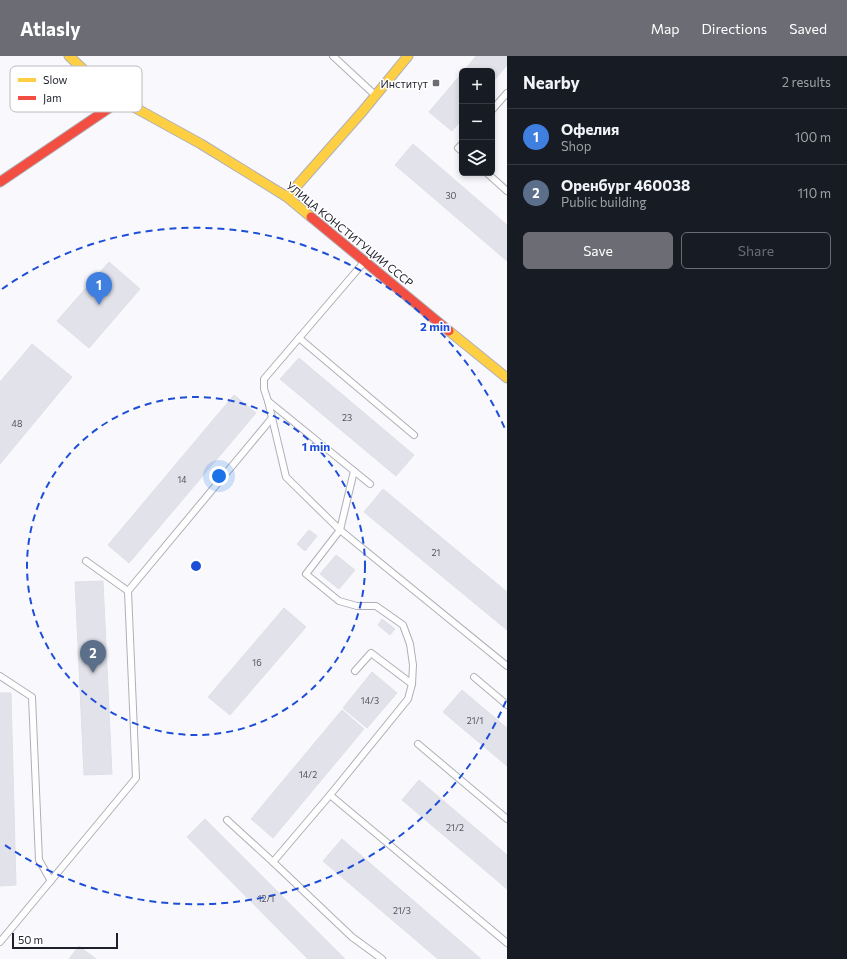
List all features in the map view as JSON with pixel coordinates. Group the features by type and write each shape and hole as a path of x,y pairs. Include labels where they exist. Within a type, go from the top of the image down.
{"main road":[{"name":"УЛИЦА КОНСТИТУЦИИ СССР","path":"69,56 80,66"},
{"path":"287,197 376,96 408,56"},
{"path":"0,182 103,112"},
{"name":"УЛИЦА КОНСТИТУЦИИ СССР","path":"142,112 201,144 287,197 507,378"}],"lane":[{"path":"333,56 376,96"},
{"path":"495,107 507,93"},
{"path":"490,176 507,191"},
{"path":"365,261 264,379 264,389 286,477 340,530 507,666"},
{"path":"299,338 414,435"},
{"path":"268,401 370,484"},
{"path":"0,942 136,778 128,591 272,418"},
{"path":"273,862 408,699 412,684 413,665 410,644 403,626 376,606 357,606 339,601 306,574 340,530 354,471"},
{"path":"86,561 128,591"},
{"path":"355,671 371,653 412,684"},
{"path":"0,676 32,696 39,860 51,881"},
{"path":"474,677 507,705"},
{"path":"418,744 507,819"},
{"path":"330,795 507,943"},
{"path":"226,820 273,862 352,937 382,959"}],"building":[{"path":"476,56 507,56 507,65 495,79 495,68 466,68"},
{"path":"459,77 459,123 452,131 429,112"},
{"path":"413,144 507,225 507,261 395,165"},
{"path":"109,262 140,289 89,348 57,321"},
{"path":"32,344 72,377 0,464 0,382"},
{"path":"299,358 414,455 396,476 280,379"},
{"path":"234,395 256,413 129,563 108,545"},
{"path":"383,489 507,592 507,630 364,512"},
{"path":"309,530 317,536 305,551 297,544"},
{"path":"336,555 355,570 339,589 320,574"},
{"path":"103,581 112,774 84,775 75,582"},
{"path":"284,608 306,627 230,715 208,697"},
{"path":"382,619 395,629 390,635 378,625"},
{"path":"372,672 397,693 367,728 343,708"},
{"path":"462,690 507,728 507,766 443,712"},
{"path":"0,693 11,693 16,885 0,886"},
{"path":"342,710 364,729 273,838 251,819"},
{"path":"419,780 507,855 507,889 402,800"},
{"path":"205,819 345,959 308,959 187,837"},
{"path":"342,839 481,959 438,959 323,861"},
{"path":"79,946 96,959 69,959"}],"traffic: slow":[{"path":"69,56 80,66"},
{"path":"287,197 362,112 408,56"},
{"path":"142,112 201,144 287,197 311,217"},
{"path":"449,331 507,378"}],"traffic: jam":[{"path":"0,182 103,112"},
{"path":"311,217 449,331"}],"place":[{"name":"Институт","path":"436,83"},
{"name":"Офелия","path":"99,305"},
{"name":"Оренбург 460038","path":"93,673"}]}
